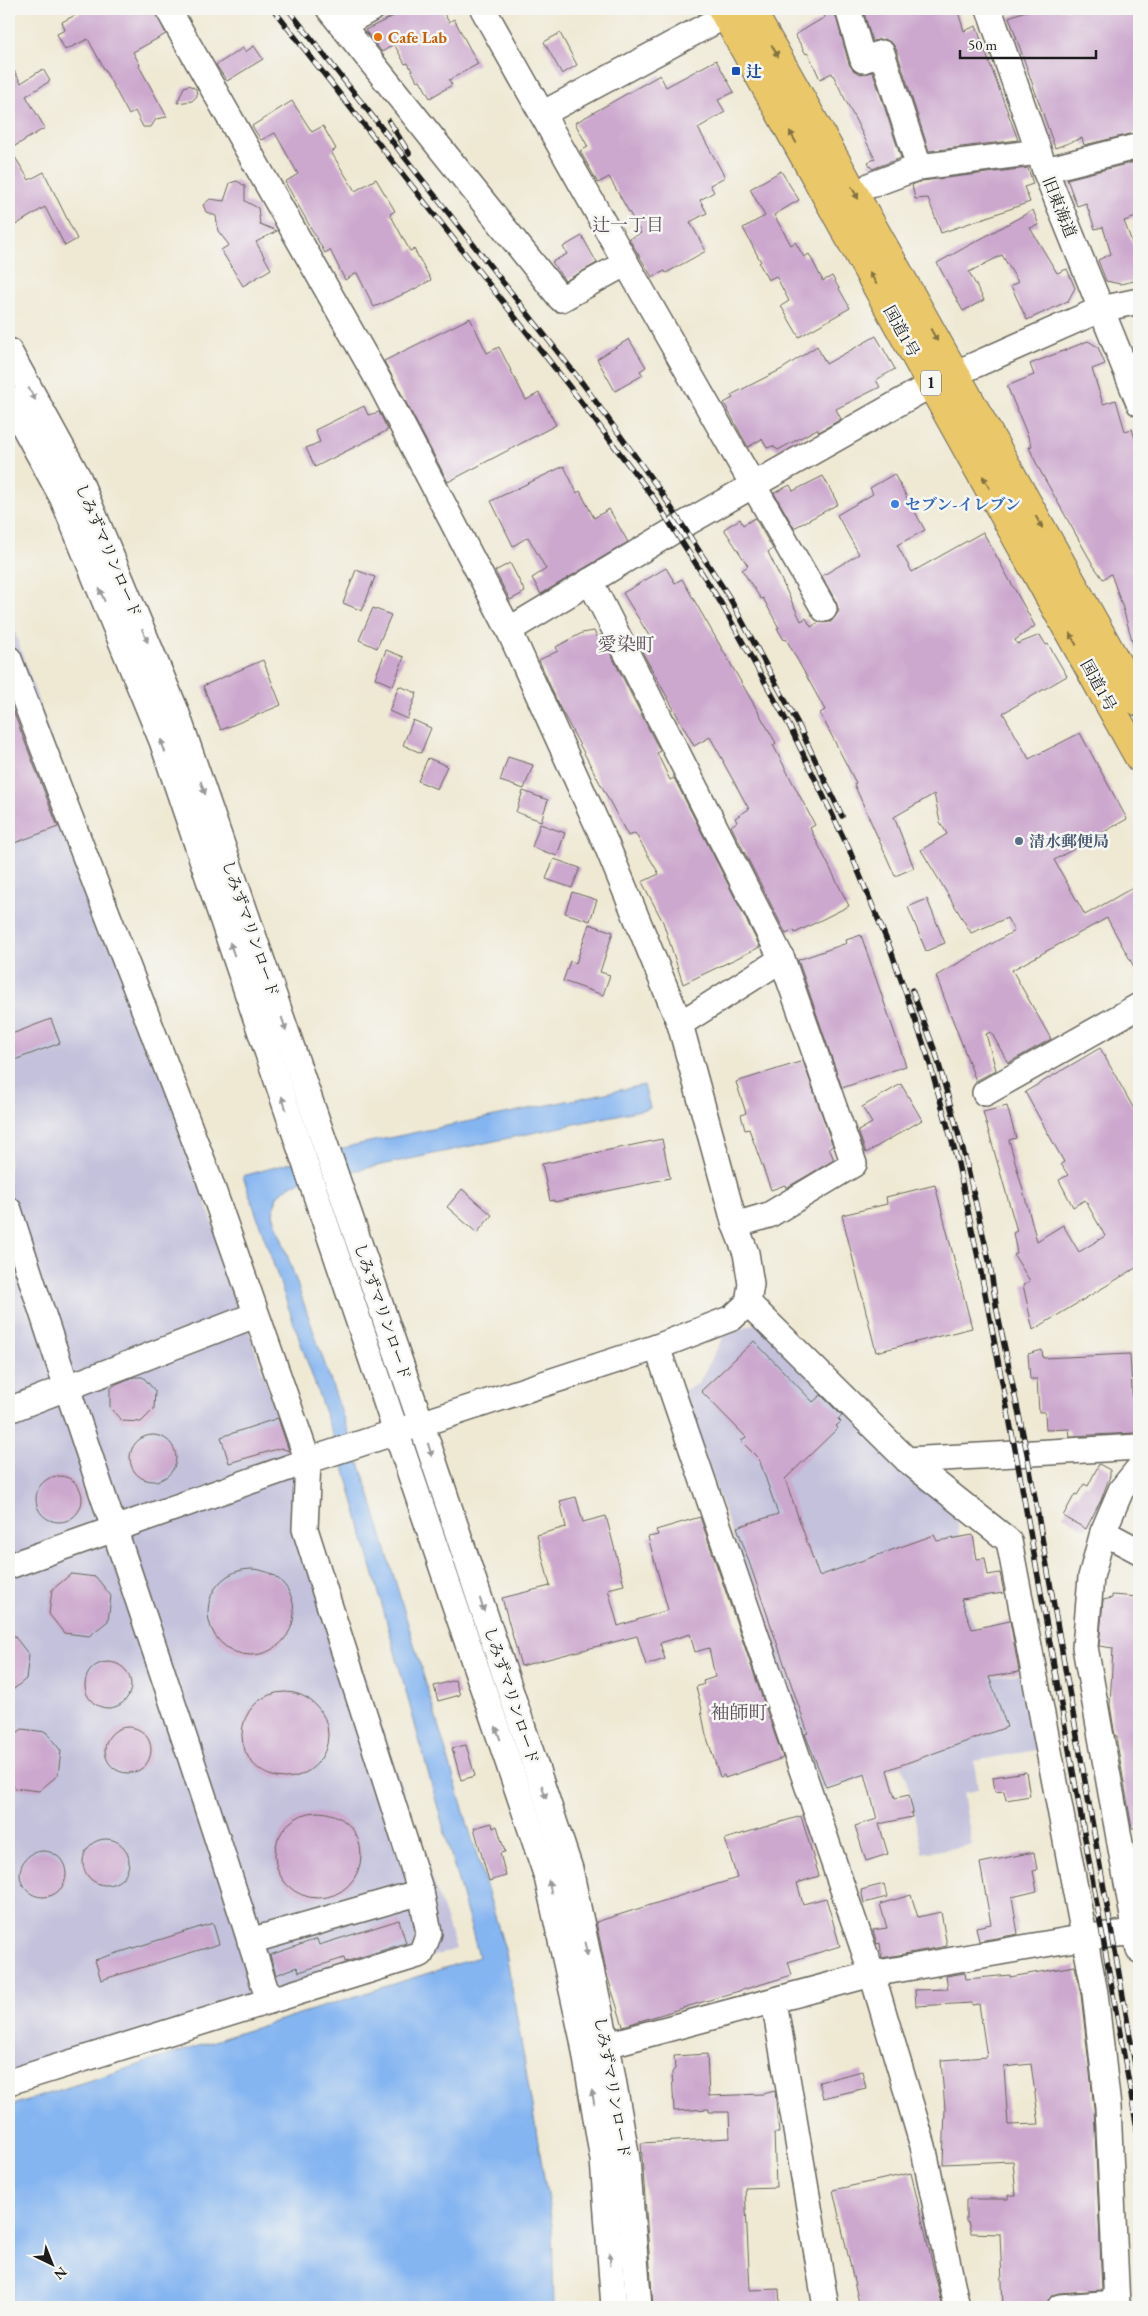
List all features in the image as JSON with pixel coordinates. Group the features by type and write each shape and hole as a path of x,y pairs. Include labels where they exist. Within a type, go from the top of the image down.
{"highway":[{"name":"国道1号","path":"734,11 944,379 1139,702"},
{"name":"国道1号","path":"944,379 1139,758"}],"street":[{"path":"9,1566 312,1460 657,1347 732,1318 748,1302 751,1284 746,1253 735,1225 680,1024 607,846 509,630 380,383 168,9"},
{"path":"371,9 336,17 561,299 626,263"},
{"path":"483,9 824,609"},
{"path":"848,9 864,60 882,54 919,166"},
{"name":"旧東海道","path":"990,9 1041,161 1139,402"},
{"path":"542,114 734,11"},
{"path":"871,185 919,166 1041,161 1139,146"},
{"path":"509,630 753,484 944,379 1102,308 1139,301"},
{"name":"しみずマリンロード","path":"9,351 78,477 176,711 422,1424 570,1869 607,2045 627,2159 639,2307"},
{"name":"しみずマリンロード","path":"9,399 62,497 162,740 316,1196 385,1436 548,1877 583,2040 603,2160 614,2307"},
{"path":"590,581 782,958 854,1164 770,1215 735,1225"},
{"path":"9,659 206,1170 255,1315 312,1460 305,1529 420,1892 430,1933 421,1954 9,2082"},
{"path":"680,1024 782,958"},
{"path":"985,1094 1139,1006"},
{"path":"9,1210 66,1388 269,2000"},
{"path":"748,1302 907,1460 1009,1541 1086,1937 1095,1993 1108,2107 1117,2305 1060,2307"},
{"path":"9,1410 255,1315"},
{"path":"657,1347 872,1974 923,2146 957,2307"},
{"path":"907,1460 1139,1447"},
{"path":"607,2045 872,1974 1086,1937 1138,1938 1085,1647 1091,1577 1103,1532 1121,1490 1139,1468"},
{"path":"1103,1532 1139,1551"},
{"path":"250,1940 420,1892"},
{"path":"774,2000 826,2307"}],"shaded area":[{"path":"9,614 456,1949 9,2091"},
{"path":"757,1323 957,1508 962,1592 993,1677 1029,1673 1041,1749 974,1761 978,1790 963,1793 972,1845 922,1853 907,1780 902,1766 822,1791 682,1391 698,1384 725,1334"}],"water":[{"path":"644,1085 650,1108 292,1184 277,1196 273,1214 367,1486 506,1953 552,2224 554,2307 9,2307 9,2106 479,1957 346,1474 243,1176 355,1145"}],"building":[{"path":"87,9 154,9 166,34 133,52 167,117 156,119 151,127 143,127 135,111 129,115 88,39 65,50 57,34 65,30 62,22"},
{"path":"408,9 441,9 449,22 454,19 478,64 449,80 452,85 430,98 420,80 417,81 408,63 405,64 394,44 382,52 365,30"},
{"path":"822,9 834,9 849,64 853,70 861,74 873,72 901,158 872,169 868,162 875,159 832,73 820,79 808,53 806,54 795,35 825,17"},
{"path":"863,9 957,9 964,31 976,26 1018,140 929,151 896,49 892,43 885,39 872,41"},
{"path":"1031,9 1139,9 1139,132 1084,145 1082,138 1055,148 1009,17"},
{"path":"560,33 577,65 562,74 544,42"},
{"path":"254,46 263,59 227,81 216,65 243,48 245,52"},
{"path":"716,60 734,92 718,100 725,112 698,128 725,177 710,185 714,192 700,200 707,213 690,222 706,251 666,273 665,271 652,277 629,239 641,233 609,177 598,183 580,151 588,147 575,123 660,75 666,87"},
{"path":"9,62 21,83 43,69 50,81 26,96 45,128 10,149 29,180 44,172 77,239 65,246 45,207 9,229"},
{"path":"189,85 196,89 197,96 192,101 177,103 184,87"},
{"path":"292,101 312,132 323,126 336,149 331,152 355,191 376,179 395,211 390,214 410,251 414,249 431,280 374,307 357,273 345,280 330,250 325,253 285,182 298,174 275,133 261,140 252,126"},
{"path":"1139,161 1139,216 1124,221 1139,261 1139,280 1120,284 1106,281 1098,260 1111,254 1103,227 1095,229 1086,203 1077,206 1067,179"},
{"path":"1028,168 1033,184 1024,187 1030,202 941,233 928,198 915,199 912,185 922,181"},
{"path":"781,171 799,200 774,215 791,245 795,242 804,257 809,254 823,281 832,276 850,308 799,337 781,306 789,301 776,276 768,280 743,228 765,216 750,189"},
{"path":"237,181 245,186 245,201 258,208 260,224 277,231 256,242 271,269 243,286 221,250 229,245 218,231 216,216 206,212 203,205 210,199 224,201 230,183"},
{"path":"1033,210 1039,225 1030,228 1057,273 1067,269 1075,288 1068,301 1027,320 1011,286 1018,282 1002,255 969,272 984,300 963,311 937,263"},
{"path":"582,236 597,263 565,281 552,262 567,254 563,247"},
{"path":"470,318 487,353 499,347 526,400 539,393 556,425 448,482 384,361"},
{"path":"876,336 895,369 876,380 880,387 836,409 841,419 819,432 817,429 778,450 773,446 767,448 762,439 748,447 724,403 733,398 731,395 782,369 817,346 826,364"},
{"path":"629,339 646,367 640,371 643,375 615,391 597,359"},
{"path":"1088,341 1098,347 1105,364 1092,369 1103,404 1116,400 1125,431 1132,429 1139,451 1139,653 1136,654 1111,574 1103,579 1093,565 1038,467 1029,447 1032,446 1007,386 1034,375 1030,364"},
{"path":"364,406 368,415 379,412 388,430 315,467 306,448 320,442 315,430"},
{"path":"564,466 577,493 580,491 594,518 609,509 628,542 541,594 532,578 546,569 528,537 513,546 491,501"},
{"path":"894,474 925,530 897,545 912,572 983,532 1035,626 1015,640 1017,644 1040,635 1046,645 1048,644 1067,676 1003,713 1029,759 1080,733 1127,819 1054,860 1085,915 1139,884 1139,976 1107,918 1012,970 1051,1039 1008,1063 991,1032 986,1034 996,1070 976,1081 936,976 1014,931 1007,918 971,933 921,850 947,834 940,822 934,794 894,817 914,868 895,876 854,784 856,783 820,713 825,710 786,639 784,640 777,628 779,628 763,598 761,599 742,570 748,566 724,529 740,519 743,525 755,518 773,549 768,552 801,621 806,618 811,627 819,622 831,622 839,611 822,576 859,554 837,515 873,494 870,488"},
{"path":"823,476 838,504 794,528 774,493 790,485 793,491"},
{"path":"510,563 525,592 510,600 495,571"},
{"path":"666,568 675,583 682,579 776,743 773,745 815,825 810,828 849,906 795,933 794,930 786,934 731,826 737,822 735,818 749,809 724,762 710,737 694,746 639,646 651,639 623,593"},
{"path":"356,570 375,577 362,611 343,603"},
{"path":"373,608 391,615 377,648 359,640"},
{"path":"594,631 597,637 601,635 660,751 657,753 670,780 674,778 760,947 683,984 663,922 642,882 659,874 635,833 628,836 558,704 539,660 558,651 556,647 582,633"},
{"path":"386,650 404,657 393,686 375,678"},
{"path":"263,660 281,705 221,730 203,686"},
{"path":"399,686 417,693 407,719 389,711"},
{"path":"13,711 58,827 9,845 9,712"},
{"path":"413,720 431,728 421,753 403,745"},
{"path":"508,757 533,765 524,789 500,781"},
{"path":"428,758 447,766 437,789 418,781"},
{"path":"523,791 548,800 541,821 516,812"},
{"path":"540,824 565,833 557,856 532,847"},
{"path":"554,859 580,868 572,888 546,879"},
{"path":"572,892 597,900 590,921 565,913"},
{"path":"927,899 945,943 926,951 908,907"},
{"path":"589,924 613,932 600,972 610,975 603,995 563,981 570,961 576,963"},
{"path":"861,935 906,1066 842,1088 798,960 847,943 846,940"},
{"path":"51,1019 60,1043 9,1062 9,1035"},
{"path":"1100,1048 1139,1118 1139,1266 1033,1330 1023,1285 1030,1281 1014,1255 1017,1253 1013,1233 1017,1231 983,1112 1007,1106 1016,1138 1009,1140 1037,1241 1063,1225 1079,1252 1105,1236 1085,1200 1073,1207 1059,1180 1068,1175 1061,1164 1064,1162 1025,1092"},
{"path":"803,1061 833,1146 829,1148 834,1160 786,1188 785,1185 771,1190 749,1129 745,1130 741,1115 746,1113 736,1082"},
{"path":"901,1084 922,1120 866,1153 858,1131 872,1123 862,1107"},
{"path":"662,1139 670,1178 554,1202 554,1200 550,1201 542,1164"},
{"path":"935,1185 972,1328 876,1352 842,1215 887,1204 886,1197"},
{"path":"462,1189 492,1215 477,1233 447,1207"},
{"path":"754,1341 813,1402 821,1395 842,1416 838,1419 841,1422 836,1426 838,1428 785,1479 819,1576 934,1535 937,1541 973,1535 977,1559 985,1558 988,1575 1000,1573 1004,1593 961,1599 972,1629 1010,1621 1019,1672 989,1677 1007,1727 887,1770 895,1798 909,1795 913,1812 911,1813 912,1817 879,1824 888,1854 866,1861 855,1826 877,1819 865,1774 826,1787 805,1734 808,1733 737,1527 778,1514 759,1459 741,1441 746,1437 701,1391"},
{"path":"1042,1350 1043,1358 1130,1354 1133,1407 1139,1407 1139,1423 1134,1433 1070,1436 1069,1429 1046,1430 1045,1412 1039,1412 1037,1379 1030,1379 1028,1354"},
{"path":"134,1377 143,1377 155,1391 154,1409 141,1422 122,1421 110,1408 110,1389 116,1384"},
{"path":"278,1418 289,1451 281,1448 229,1463 221,1437"},
{"path":"149,1435 157,1435 166,1439 172,1445 176,1458 172,1471 166,1477 157,1481 149,1481 140,1477 134,1471 130,1462 130,1454 134,1445 140,1439"},
{"path":"1099,1464 1110,1470 1110,1476 1101,1500 1086,1529 1063,1516 1075,1494 1077,1495 1084,1484 1088,1486"},
{"path":"55,1476 63,1476 72,1480 78,1486 82,1499 78,1512 72,1518 63,1522 55,1522 46,1518 40,1512 36,1503 36,1495 40,1486 46,1480"},
{"path":"576,1497 583,1522 606,1516 624,1585 608,1589 618,1626 668,1610 648,1537 658,1535 656,1530 700,1517 783,1758 725,1778 724,1775 720,1777 706,1735 696,1687 704,1684 703,1681 715,1677 709,1648 695,1652 690,1634 660,1643 665,1659 646,1665 637,1636 521,1666 502,1598 550,1586 537,1535 566,1527 560,1501"},
{"path":"251,1569 267,1573 281,1582 290,1596 294,1612 290,1628 281,1642 267,1651 251,1655 235,1651 221,1642 212,1628 208,1612 212,1596 221,1582 235,1573"},
{"path":"71,1574 96,1577 111,1596 108,1621 89,1636 64,1633 49,1614 52,1590"},
{"path":"1112,1595 1139,1597 1139,1828 1132,1828 1110,1705 1113,1648 1099,1646 1103,1600 1112,1598"},
{"path":"9,1629 29,1655 26,1679 9,1693"},
{"path":"104,1662 112,1662 121,1666 127,1672 131,1685 127,1698 121,1704 112,1708 104,1708 95,1704 89,1698 85,1689 85,1681 89,1672 95,1666"},
{"path":"455,1680 460,1695 438,1701 434,1686"},
{"path":"285,1692 301,1696 315,1705 324,1719 328,1735 324,1751 315,1765 301,1774 285,1778 269,1774 255,1765 246,1751 242,1735 246,1719 255,1705 269,1696"},
{"path":"123,1727 133,1727 147,1737 151,1750 147,1763 141,1769 133,1773 123,1773 109,1763 105,1755 105,1745 115,1731"},
{"path":"22,1729 46,1732 61,1751 58,1775 39,1791 15,1788 9,1780 9,1739"},
{"path":"466,1745 475,1776 461,1780 452,1748"},
{"path":"1026,1772 1030,1796 1006,1800 1004,1791 995,1792 993,1777"},
{"path":"318,1812 334,1816 348,1825 357,1839 361,1855 357,1871 348,1885 334,1894 318,1898 302,1894 288,1885 279,1871 275,1855 279,1839 288,1825 302,1816"},
{"path":"801,1816 819,1876 797,1883 803,1904 826,1898 840,1946 788,1962 792,1975 623,2026 607,1975 596,1922 737,1878 725,1839"},
{"path":"492,1823 493,1828 497,1826 505,1852 500,1853 506,1876 489,1881 474,1828"},
{"path":"102,1839 110,1839 119,1843 125,1849 129,1862 125,1875 119,1881 110,1885 102,1885 93,1881 87,1875 83,1866 83,1858 87,1849 93,1843"},
{"path":"38,1851 48,1851 62,1861 66,1874 62,1887 56,1893 48,1897 38,1897 24,1887 20,1879 20,1869 30,1855"},
{"path":"1034,1852 1037,1870 1033,1871 1037,1891 1012,1897 1018,1934 979,1941 976,1927 991,1924 980,1863"},
{"path":"884,1884 887,1897 864,1903 861,1890"},
{"path":"911,1895 918,1917 941,1912 947,1946 882,1958 880,1943 877,1944 873,1930 887,1928 880,1904"},
{"path":"399,1920 406,1943 345,1962 344,1958 299,1972 297,1967 276,1975 270,1955 317,1939 319,1945"},
{"path":"213,1923 219,1944 101,1980 95,1960"},
{"path":"1075,1966 1081,1995 1094,2108 1102,2290 1059,2293 1052,2295 1046,2305 1003,2307 1000,2234 971,2233 968,2222 966,2222 966,2199 1008,2199 1008,2195 1016,2195 1013,2161 943,2164 945,2109 941,2060 987,2057 979,2004 916,2006 915,1990 948,1989 946,1976 965,1973 966,1979 1010,1975 1010,1977","holes":["1031,2064 1039,2124 1008,2125 1004,2067"]},
{"path":"707,2054 709,2096 763,2094 775,2091 779,2133 774,2133 776,2187 745,2188 750,2290 779,2289 780,2307 653,2307 641,2143 730,2138 729,2112 709,2112 709,2109 674,2111 672,2072 675,2069 674,2056"},
{"path":"862,2071 866,2088 823,2098 819,2082"},
{"path":"911,2173 942,2304 925,2307 860,2307 833,2190"}],"railway":[{"path":"273,9 572,390 653,497 721,603 790,727 849,849 890,948 927,1054 957,1159 980,1267 1016,1454 1139,2139"},
{"path":"288,9 583,384 661,492 729,597 797,722 842,816"},
{"path":"389,121 409,153"},
{"path":"912,990 936,1054 966,1161 990,1265 997,1311 1027,1453 1139,2087"}],"place":[{"name":"Cafe Lab","path":"378,37"},
{"name":"辻","path":"736,71"},
{"name":"セブン-イレブン","path":"895,504"},
{"name":"清水郵便局","path":"1019,841"}],"district":[{"name":"辻一丁目","path":"628,225"},
{"name":"愛染町","path":"626,644"},
{"name":"袖師町","path":"739,1712"}]}
